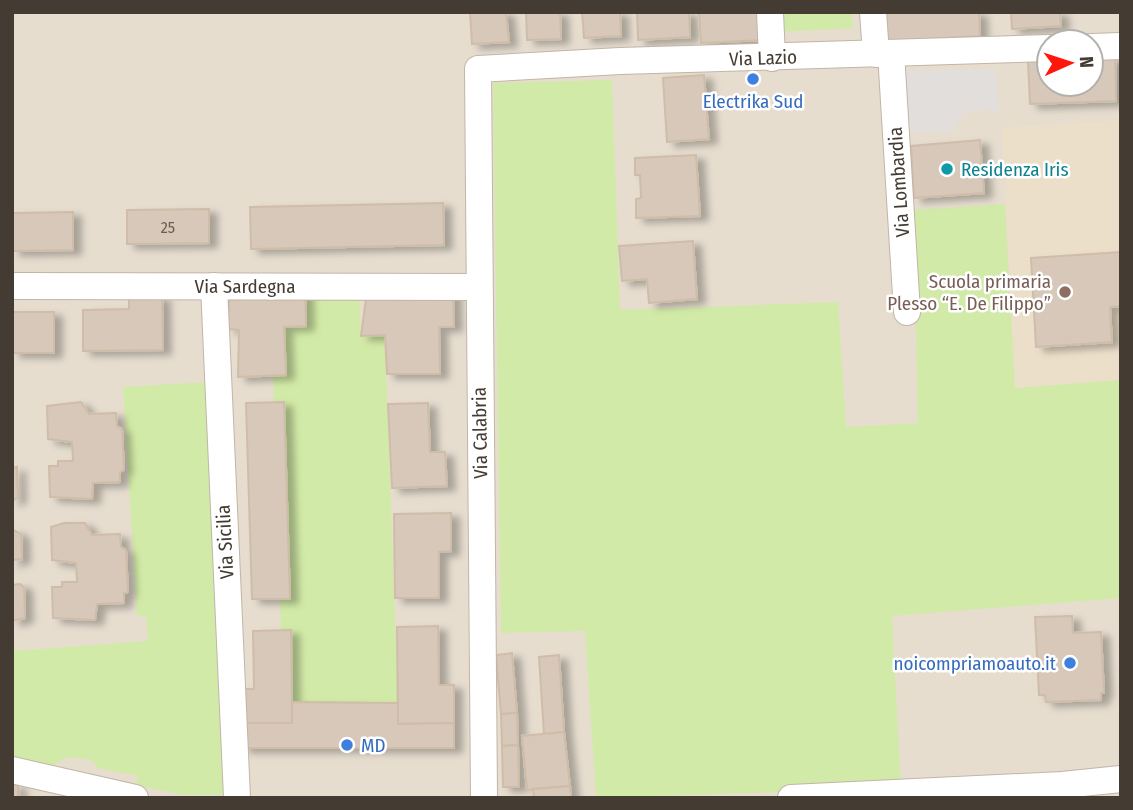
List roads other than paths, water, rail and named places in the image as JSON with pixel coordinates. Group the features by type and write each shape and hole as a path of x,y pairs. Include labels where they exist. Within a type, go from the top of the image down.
{"street":[{"path":"770,12 772,58"},
{"name":"Via Lombardia","path":"873,12 883,53 907,312"},
{"name":"Via Lazio","path":"478,69 620,61 1035,48"},
{"name":"Via Calabria","path":"478,69 484,798"},
{"name":"Via Sardegna","path":"12,286 478,287"},
{"name":"Via Sicilia","path":"214,286 237,798"},
{"path":"12,770 135,798"},
{"path":"791,798 1062,785 1121,779"}],"place":[{"name":"Electrika Sud","path":"753,79"},
{"name":"Residenza Iris","path":"947,169"},
{"name":"Scuola primaria Plesso “E. De Filippo”","path":"1065,292"},
{"name":"noicompriamoauto.it","path":"1070,663"},
{"name":"MD","path":"347,745"}]}
